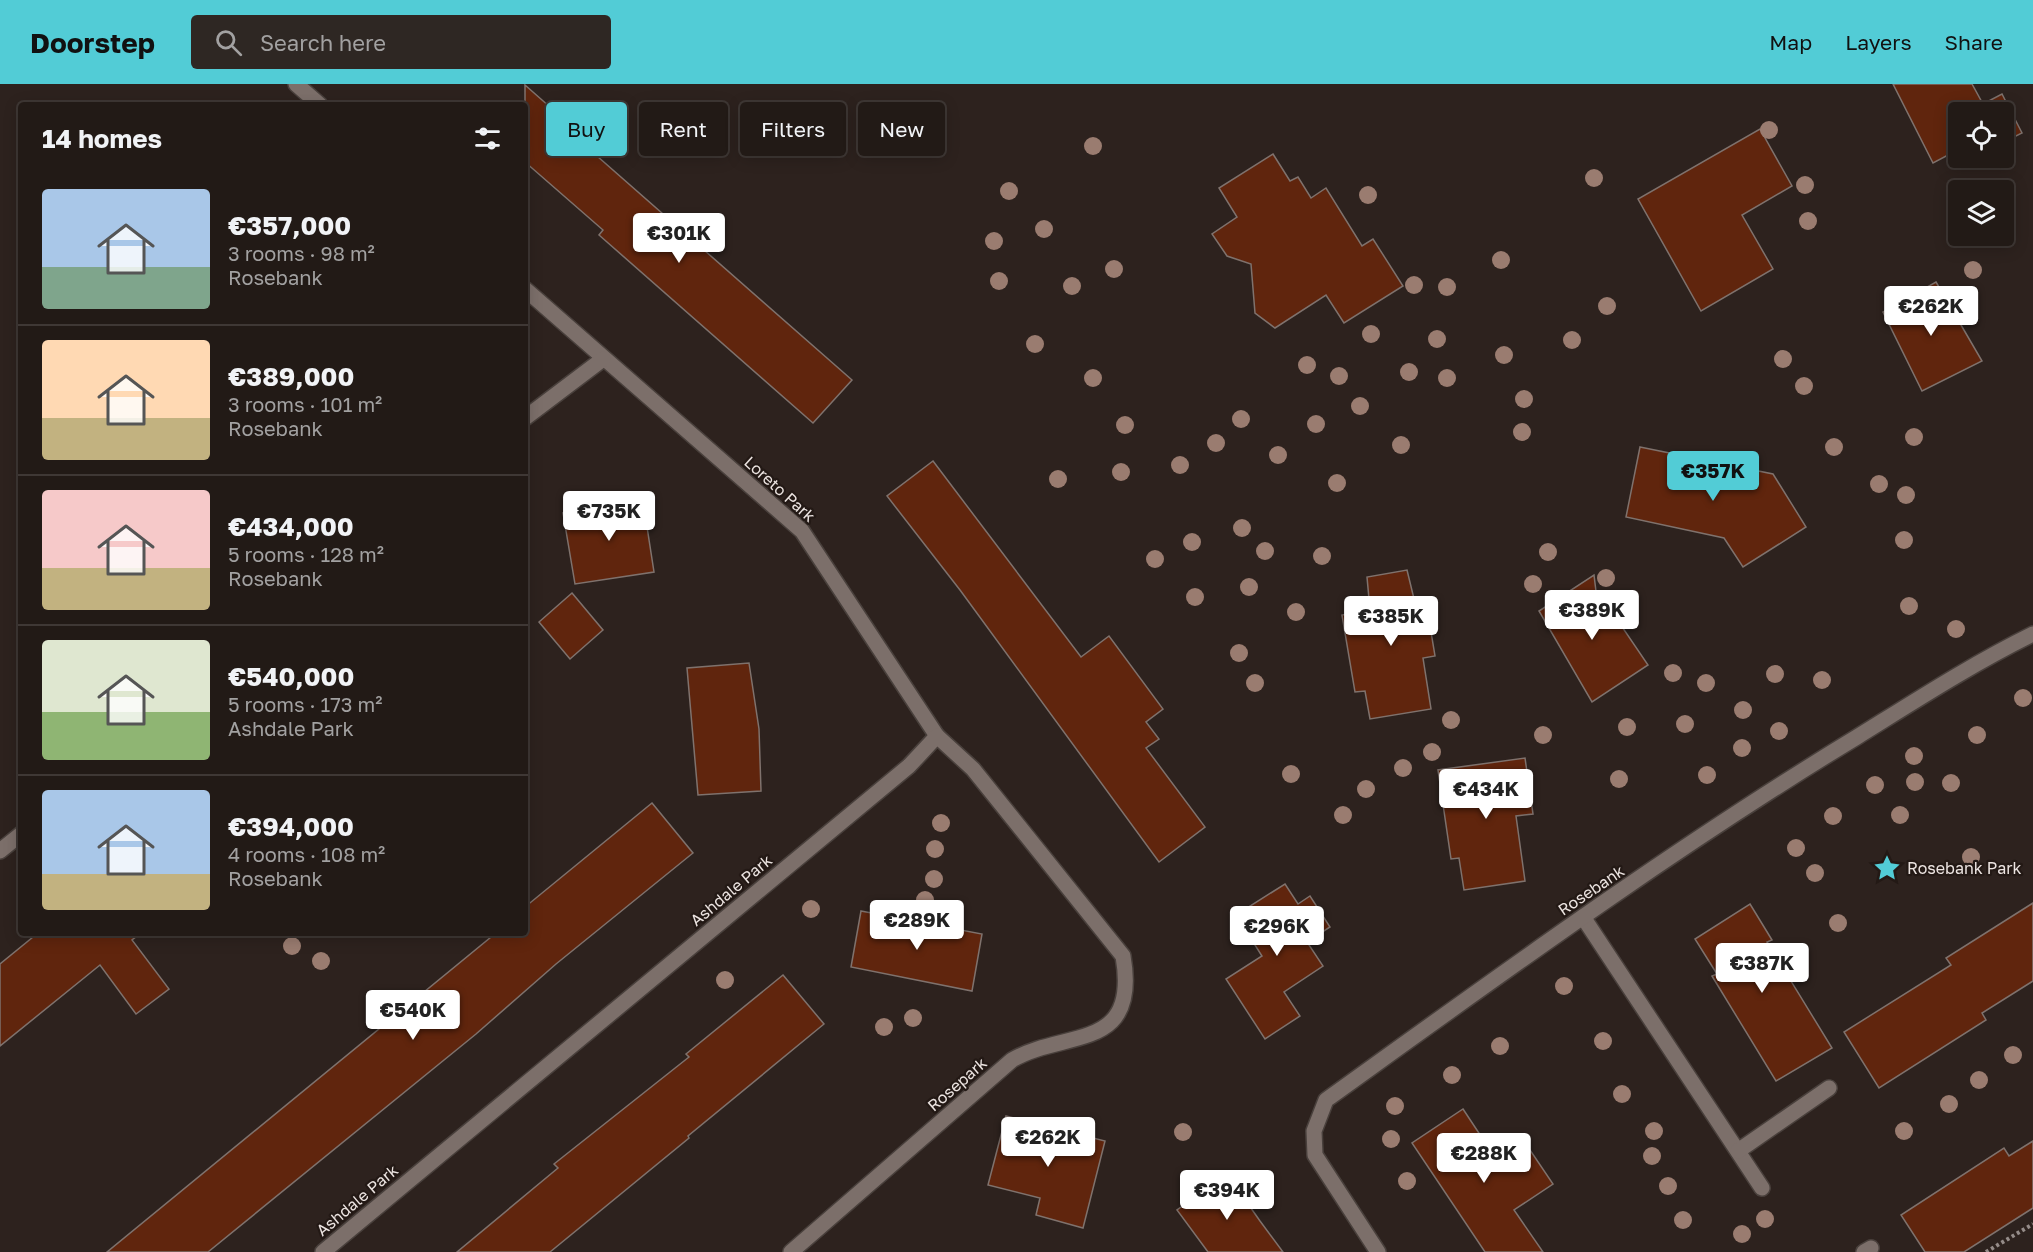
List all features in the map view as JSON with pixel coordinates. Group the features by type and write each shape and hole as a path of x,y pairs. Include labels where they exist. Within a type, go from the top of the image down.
{"street":[{"path":"296,84 317,102"},
{"name":"Loreto Park","path":"528,292 802,531 937,736"},
{"path":"528,416 603,359"},
{"name":"Rosebank","path":"1378,1252 1316,1155 1314,1131 1326,1100 1583,917 1784,781 1992,654 2033,634"},
{"name":"Rosepark","path":"791,1252 1012,1060 1025,1052 1078,1041 1097,1033 1119,1010 1125,994 1127,975 1124,956 973,769 937,736"},
{"name":"Ashdale Park","path":"323,1252 909,766 937,736"},
{"path":"0,851 18,836"},
{"path":"1583,917 1762,1188"},
{"path":"1738,1151 1828,1088"}],"path":[{"path":"1986,1252 2033,1224"}],"building":[{"path":"1893,84 1972,84 1982,102 1948,102 1948,155 1933,163"},
{"path":"525,85 546,104 546,156 597,156 852,380 813,423 599,235 603,230 528,165 528,102 525,102"},
{"path":"2002,94 2006,102 1987,102"},
{"path":"2014,117 2022,133 2014,137"},
{"path":"1760,129 1792,186 1742,215 1773,269 1701,311 1638,199"},
{"path":"1273,154 1290,181 1298,177 1311,198 1326,188 1362,246 1373,239 1403,286 1344,323 1326,295 1275,328 1255,313 1251,264 1227,256 1212,234 1237,217 1219,188"},
{"path":"1936,282 1982,361 1922,391 1883,312"},
{"path":"1640,447 1773,474 1806,527 1743,567 1724,538 1626,517"},
{"path":"933,461 1081,657 1109,636 1163,709 1146,722 1159,739 1146,748 1205,827 1159,862 960,590 887,496"},
{"path":"643,501 654,572 575,584 563,513"},
{"path":"1407,570 1415,603 1426,602 1435,656 1423,658 1431,709 1370,719 1365,691 1355,692 1342,615 1370,610 1367,577"},
{"path":"1594,575 1599,616 1610,609 1648,665 1592,702 1539,611"},
{"path":"572,593 603,630 570,659 539,622"},
{"path":"749,663 759,729 761,791 698,795 687,668"},
{"path":"1525,758 1533,814 1516,816 1525,881 1464,890 1459,858 1451,859 1438,770"},
{"path":"652,803 693,853 556,964 476,1034 208,1252 107,1252 492,936 528,936 528,905"},
{"path":"1285,884 1298,904 1310,896 1330,927 1307,942 1323,966 1284,992 1300,1016 1265,1039 1226,979 1262,956 1236,915"},
{"path":"2033,903 2033,981 1982,1013 1986,1020 1879,1088 1844,1032 1951,965 1946,958"},
{"path":"1750,904 1772,940 1767,942 1832,1048 1776,1081 1712,976 1717,974 1695,939"},
{"path":"861,911 982,934 972,991 851,967"},
{"path":"34,936 137,936 132,940 169,989 136,1014 100,965 0,1046 0,964"},
{"path":"783,975 824,1024 550,1252 457,1252 558,1168 554,1164 689,1057 686,1054"},
{"path":"1463,1109 1500,1165 1528,1147 1553,1184 1514,1210 1543,1252 1485,1252 1412,1143"},
{"path":"1006,1116 1105,1141 1083,1228 1036,1215 1040,1198 988,1185"},
{"path":"2033,1141 2033,1208 1964,1252 1925,1252 1901,1215 2004,1148 2009,1156"},
{"path":"1227,1174 1283,1252 1208,1252 1177,1210"}],"place":[{"name":"Rosebank Park","path":"1887,868"}]}
